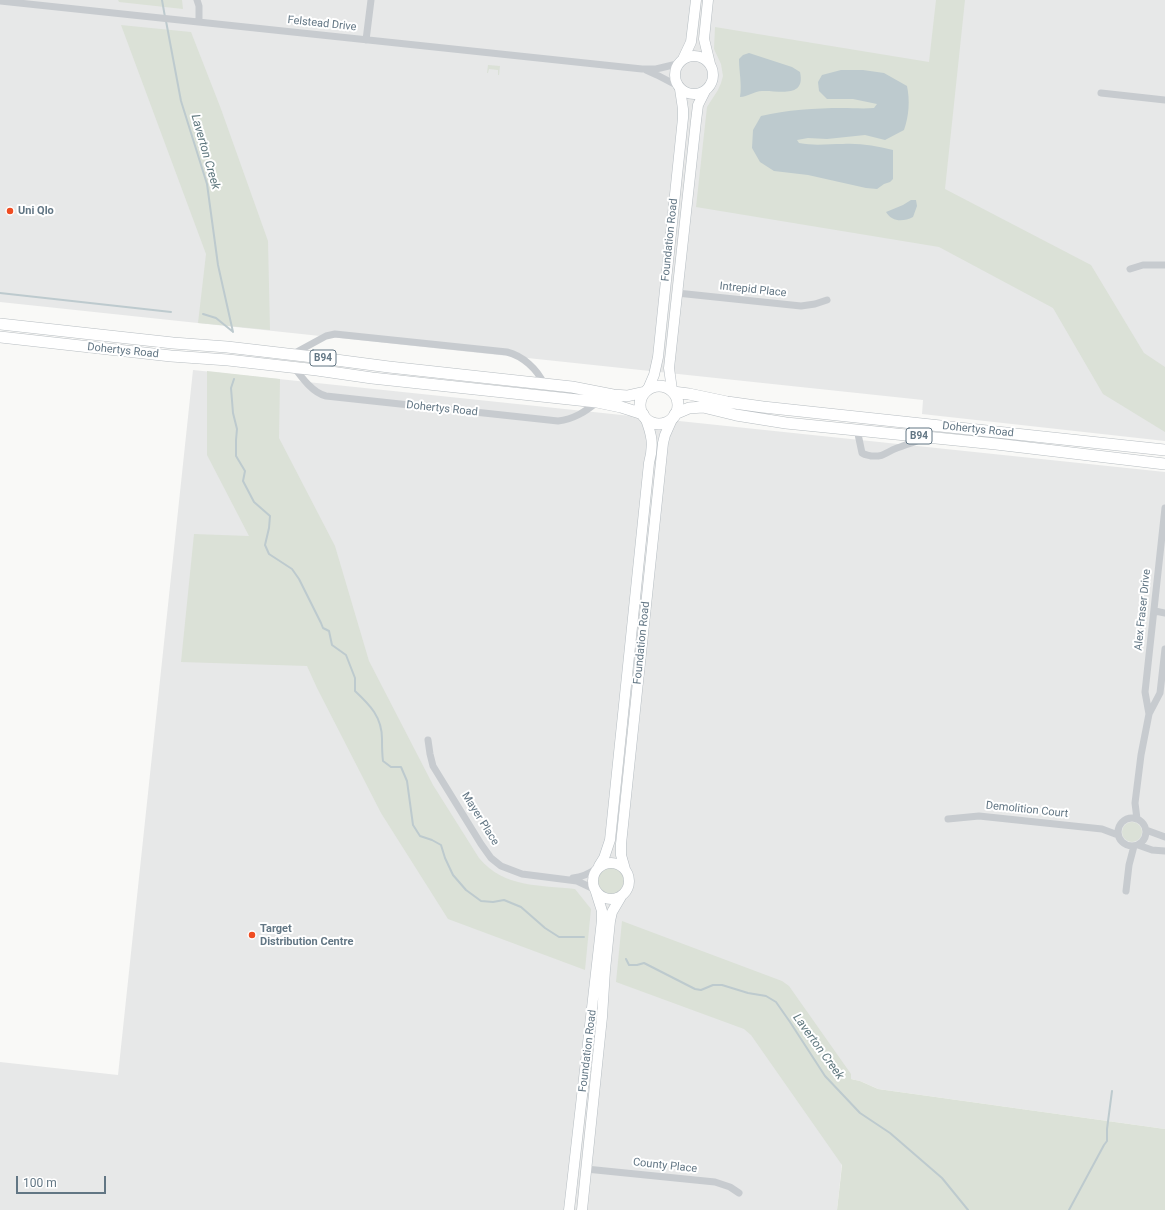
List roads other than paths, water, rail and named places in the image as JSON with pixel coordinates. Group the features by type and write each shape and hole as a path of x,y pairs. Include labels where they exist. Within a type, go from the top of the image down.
{"main road":[{"name":"Dohertys Road","path":"0,324 173,344 227,347 292,354 389,367 572,387 621,396 646,391"},
{"name":"Dohertys Road","path":"0,338 157,355 228,360 294,367 372,378 597,402 621,407 644,416"},
{"name":"B94","path":"646,391 654,386 662,386 672,391"},
{"path":"644,416 640,402 646,391"},
{"name":"Dohertys Road","path":"672,391 748,405 1165,450"},
{"path":"672,391 678,403 674,416"},
{"name":"Dohertys Road","path":"674,416 688,408 703,407 749,418 786,423 932,437 1165,464"},
{"name":"B94","path":"644,416 651,422 659,424 667,422 674,416"},
{"path":"996,444 997,432"}],"street":[{"path":"197,0 199,6 199,22"},
{"path":"366,40 371,0"},
{"path":"680,61 688,56 694,55 706,59 713,69 714,76 710,87 699,94 686,93 679,87 674,75 680,61 691,42 696,0"},
{"path":"708,0 704,39 710,64"},
{"name":"Felstead Drive","path":"0,1 642,69 660,68 680,61"},
{"name":"Felstead Drive","path":"642,69 657,74 679,87"},
{"name":"Foundation Road","path":"646,391 654,375 658,357 683,118 679,87"},
{"name":"Foundation Road","path":"672,391 669,368 690,171 698,105 705,91"},
{"path":"1101,93 1165,100"},
{"path":"677,169 690,171"},
{"path":"1130,269 1143,265 1165,265"},
{"name":"Intrepid Place","path":"677,293 802,306 827,300"},
{"path":"292,354 326,336 335,334 507,352 514,354 525,361 538,373 544,384"},
{"name":"Dohertys Road","path":"294,367 313,390 320,395 326,396 558,421 567,420 578,416 597,402"},
{"name":"Foundation Road","path":"598,867 604,858 610,840 649,464 653,440 651,431 644,416"},
{"name":"Foundation Road","path":"625,869 621,855 621,844 664,443 665,435 674,416"},
{"name":"Dohertys Road","path":"853,429 858,434 862,453 870,456 883,455 895,449 932,437"},
{"name":"Alex Fraser Drive","path":"1149,714 1145,692 1164,535 1165,508"},
{"path":"1154,611 1165,612"},
{"name":"Alex Fraser Drive","path":"1137,819 1135,803 1141,755 1149,714 1160,693 1165,649"},
{"name":"Mayer Place","path":"428,740 433,766 491,858 501,866 522,874 577,880 595,891"},
{"name":"Alex Fraser Drive","path":"1129,818 1135,803"},
{"name":"Demolition Court","path":"948,819 979,816 1104,830 1118,835"},
{"path":"1126,891 1129,865 1136,846 1145,839 1146,830 1143,823 1137,819 1129,818 1121,822 1118,835 1119,839 1125,845 1129,865"},
{"name":"Demolition Court","path":"1104,830 1119,826"},
{"path":"1146,830 1165,837"},
{"path":"1125,845 1165,851"},
{"path":"610,862 621,865 628,874 629,880 626,891 617,898 611,899 600,896 595,891 592,884 594,872 598,867 610,862"},
{"name":"Mayer Place","path":"568,879 580,878 598,867"},
{"name":"Foundation Road","path":"569,1210 602,920 602,911 595,891"},
{"name":"Foundation Road","path":"582,1210 602,1017 610,921 612,912 622,895"},
{"name":"County Place","path":"586,1169 715,1182 730,1187 739,1193"}],"waterway":[{"name":"Laverton Creek","path":"162,0 165,17"},
{"name":"Laverton Creek","path":"166,21 181,101 207,184 218,265 233,332"},
{"path":"0,293 171,312"},
{"path":"203,314 216,318 232,331"},
{"name":"Laverton Creek","path":"234,379 231,388 233,413 237,429 236,456 245,471 243,481 254,502 270,516 265,545 269,554 292,569 299,579 323,628 329,631 332,645 346,655 355,678 355,691 366,701 380,724 383,761 391,767 401,767 407,781 413,825 420,836 441,845 453,875 466,890 481,901 493,902 504,900 521,907 545,928 559,937 584,937"},
{"name":"Laverton Creek","path":"626,959 629,965 644,963 695,989 701,990 713,985 722,985 748,993 766,996 776,1002 825,1076 860,1113 890,1133 942,1178 968,1210"},
{"path":"1069,1210 1107,1141 1112,1091"}],"place":[{"name":"Uni Qlo","path":"10,211"},
{"name":"Target Distribution Centre","path":"252,935"}]}
